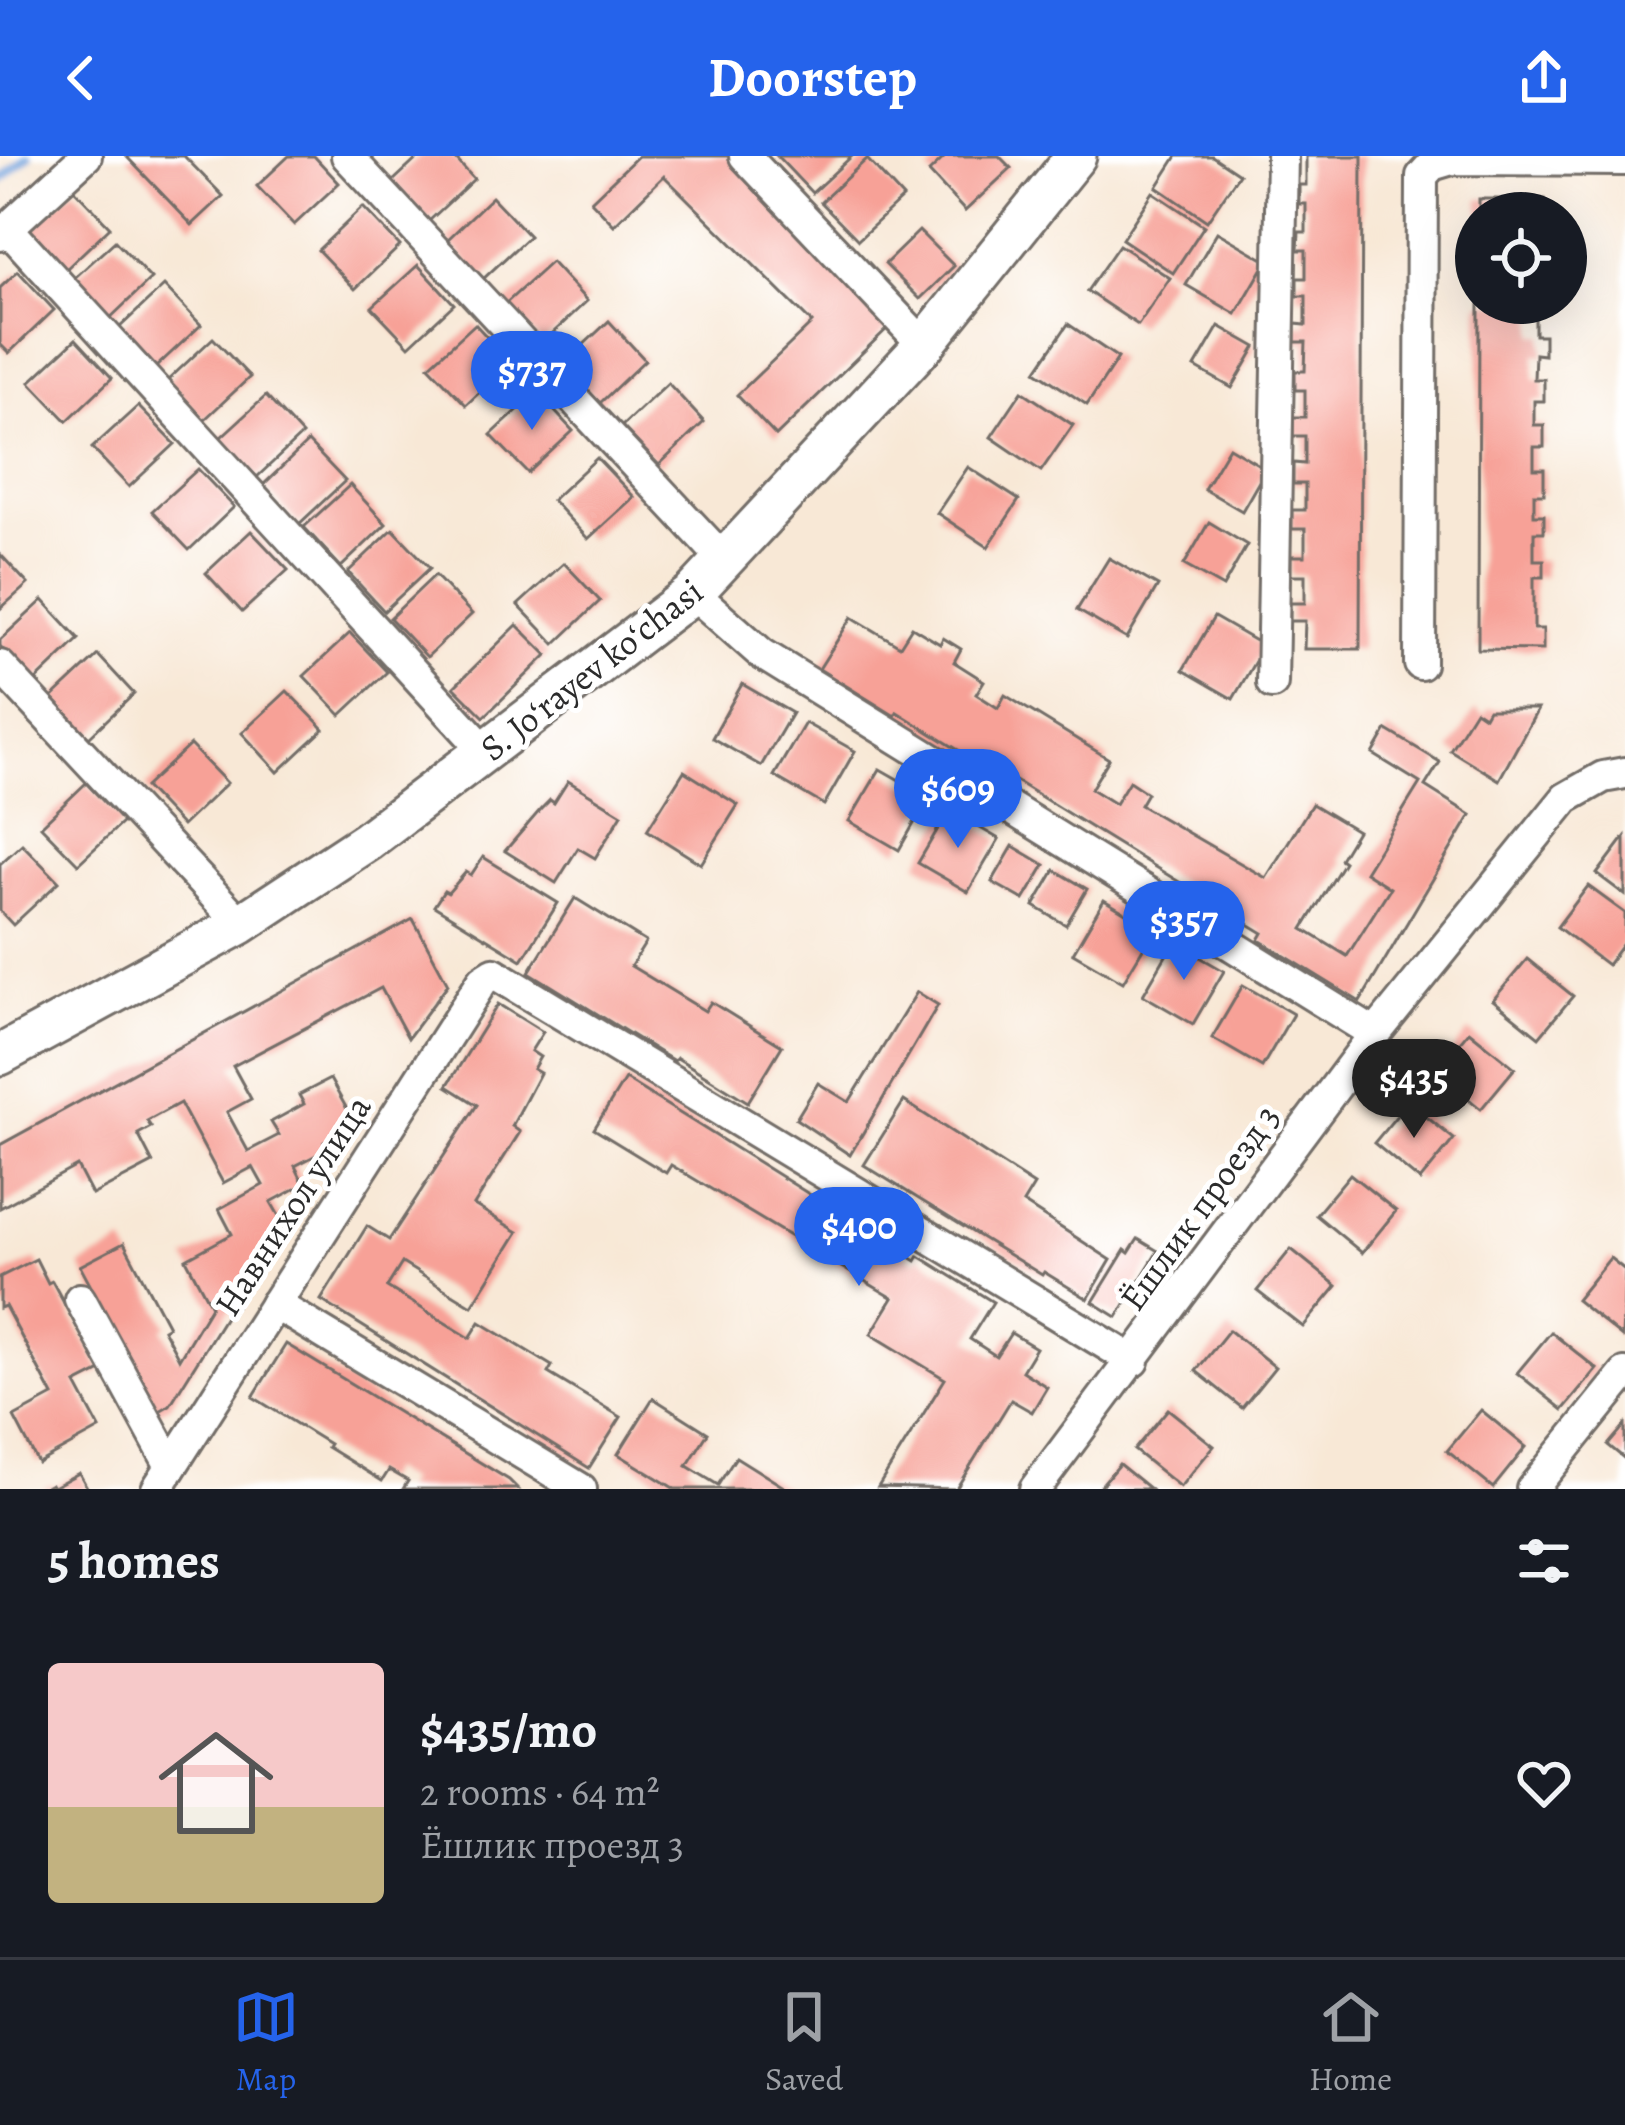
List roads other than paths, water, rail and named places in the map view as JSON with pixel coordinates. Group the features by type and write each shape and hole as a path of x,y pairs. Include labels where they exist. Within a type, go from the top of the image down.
{"street":[{"path":"86,156 4,232 487,752"},
{"path":"347,156 724,561"},
{"path":"745,156 924,345"},
{"name":"S. Joʻrayev koʻchasi","path":"0,1055 241,924 367,842 693,593 924,345 1076,156"},
{"path":"1272,683 1282,156"},
{"path":"1420,664 1422,176 1432,165 1452,159 1625,160"},
{"path":"693,593 762,654 1375,1034"},
{"path":"0,667 241,924"},
{"name":"Ёшлик проезд 3","path":"1034,1489 1375,1034 1566,798 1604,777 1625,773"},
{"name":"Навнихол улица","path":"164,1478 483,980 500,974 1134,1361"},
{"path":"80,1299 164,1478"},
{"path":"275,1304 581,1489"},
{"path":"1532,1489 1625,1374"}],"waterway":[{"path":"0,181 28,156"}]}
